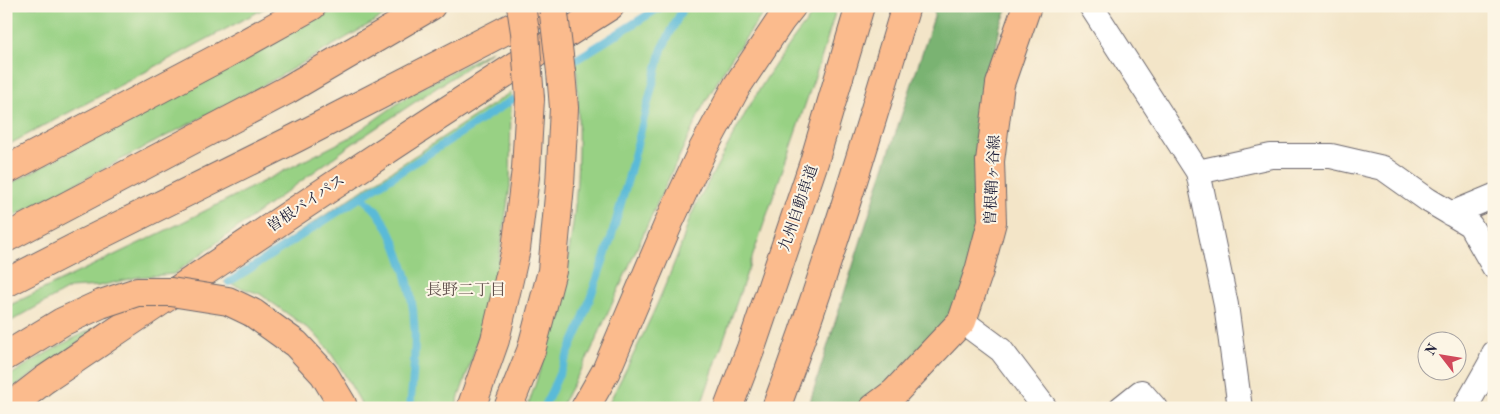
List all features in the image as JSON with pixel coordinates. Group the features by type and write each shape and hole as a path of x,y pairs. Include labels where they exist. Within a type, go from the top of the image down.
{"main road":[{"path":"6,170 222,56 312,6"},
{"path":"6,238 287,90 431,6"},
{"path":"471,408 495,340 516,250 526,169 530,99 521,6"},
{"path":"6,284 553,6 564,108 561,176 552,271 531,351 508,408"},
{"name":"曽根バイパス","path":"8,408 44,380 270,227 491,81 610,6"},
{"path":"584,408 606,371 670,220 703,148 737,86 792,6"},
{"name":"九州自動車道","path":"728,408 814,162 860,6"},
{"path":"778,408 857,169 906,6"},
{"name":"曽根鞘ヶ谷線","path":"874,408 894,393 962,321 979,271 992,222 990,161 1000,84 1027,6"},
{"path":"6,356 62,322 101,304 137,292 171,292 200,295 228,301 253,313 296,344 324,374 343,408"}],"street":[{"path":"1091,6 1198,172 1226,305 1240,408"},
{"path":"1198,172 1271,156 1331,156 1383,168 1428,200 1470,225 1494,267"},
{"path":"1451,214 1494,196"},
{"path":"962,321 1001,350 1045,408"},
{"path":"1465,408 1490,364 1494,353"},
{"path":"1121,408 1141,392 1155,408"}],"green space":[{"path":"6,6 269,6 6,146"},
{"path":"340,6 401,6 273,80 6,220 6,186"},
{"path":"656,6 770,6 730,60 703,106 590,353 560,408 527,408 555,317 566,270 573,224 578,140 576,56"},
{"path":"820,6 837,6 822,56 700,408 606,408 653,314 699,199 740,123 776,63"},
{"path":"934,6 1009,6 1000,26 992,72 989,172 961,304 873,399 855,408 808,408 934,17"},
{"path":"493,50 352,144 174,274 138,277 99,286 70,288 6,324 6,307 179,224 349,138 414,92"},
{"path":"511,92 510,187 496,279 455,408 362,408 343,372 328,349 314,333 260,294 224,282"},
{"path":"107,322 6,393 6,378 55,348"}],"waterway":[{"path":"577,59 662,6"},
{"path":"544,408 579,329 591,296 611,238 628,179 662,49 684,6"},
{"path":"229,282 512,100"},
{"path":"361,197 376,211 390,232 406,274 415,330 410,408"}],"district":[{"name":"長野二丁目","path":"466,289"}]}
